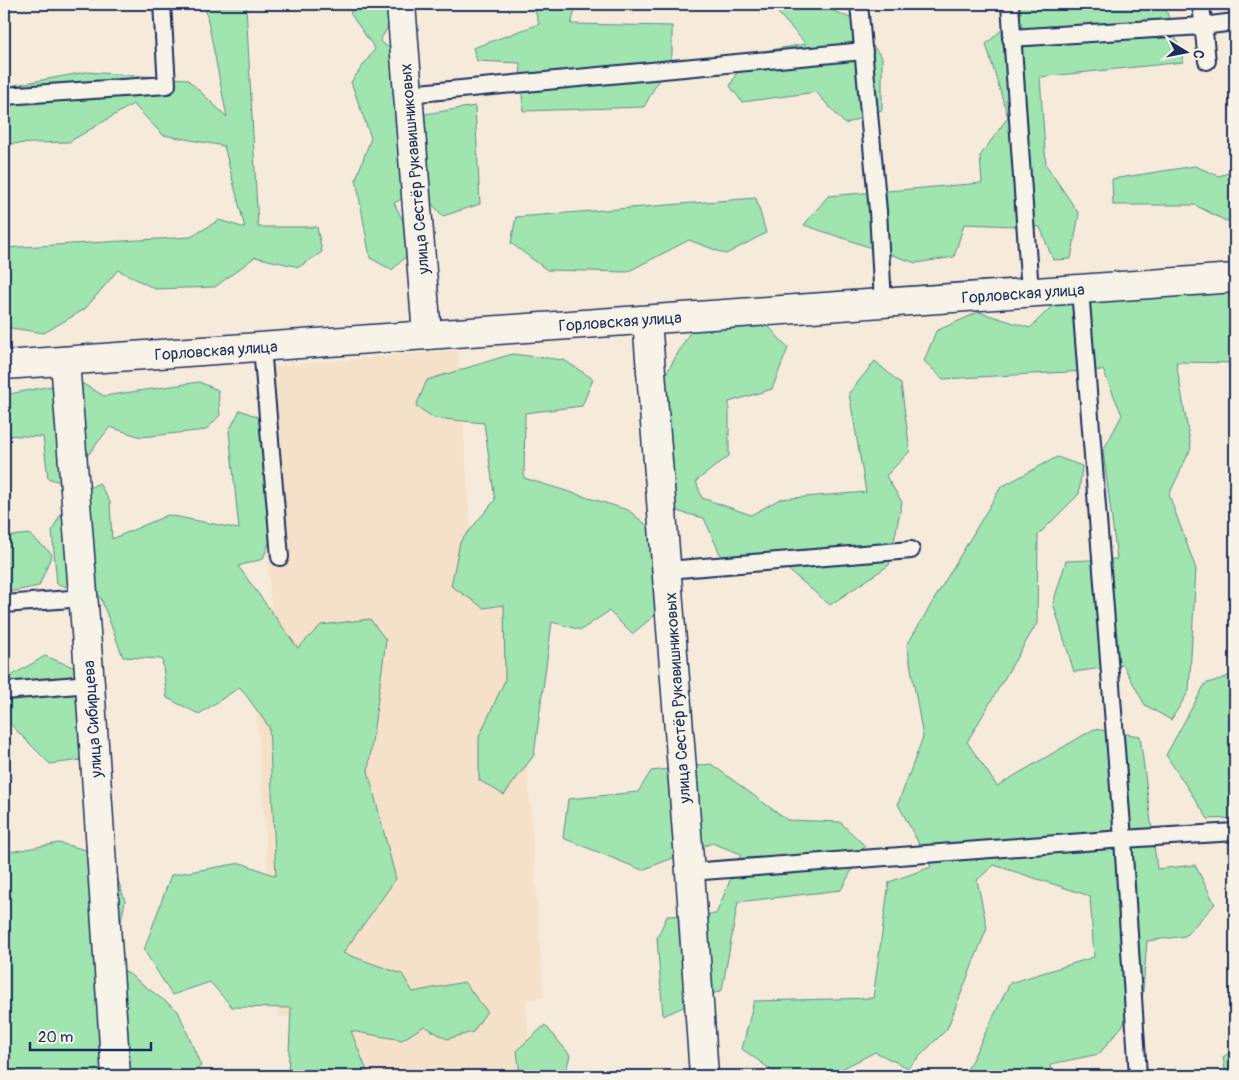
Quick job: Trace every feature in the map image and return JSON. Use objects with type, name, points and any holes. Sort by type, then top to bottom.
[{"type":"street","name":"улица Сестёр Рукавишниковых","points":[[401,4],[427,335]]},
{"type":"street","name":"Горловская улица","points":[[4,365],[1235,278]]},
{"type":"street","name":"улица Сестёр Рукавишниковых","points":[[647,320],[704,1076]]},
{"type":"street","name":"улица Сибирцева","points":[[65,361],[84,598],[116,1076]]},
{"type":"lane","points":[[4,96],[166,85],[162,4]]},
{"type":"lane","points":[[859,4],[878,211],[883,303]]},
{"type":"lane","points":[[1010,4],[1030,292]]},
{"type":"lane","points":[[1201,4],[1207,61]]},
{"type":"lane","points":[[1012,38],[1202,26],[1235,22]]},
{"type":"lane","points":[[408,94],[864,51]]},
{"type":"lane","points":[[1080,289],[1123,839],[1138,1076]]},
{"type":"lane","points":[[262,347],[280,557]]},
{"type":"lane","points":[[667,570],[911,550]]},
{"type":"lane","points":[[4,604],[84,598]]},
{"type":"lane","points":[[4,691],[90,684]]},
{"type":"lane","points":[[690,872],[1235,832]]},
{"type":"shaded area","points":[[458,350],[473,561],[516,606],[544,998],[526,999],[531,1076],[305,1076],[300,1016],[278,1017],[250,622],[272,620],[254,368]]},
{"type":"green space","points":[[207,4],[244,4],[246,6],[258,227],[317,227],[322,252],[299,267],[255,257],[215,287],[155,289],[118,270],[85,309],[44,333],[4,327],[4,248],[191,237],[219,220],[245,228],[224,146],[163,135],[133,104],[69,142],[4,144],[4,87],[86,72],[187,79],[227,117],[205,6]]},
{"type":"green space","points":[[357,4],[400,4],[380,41],[411,64],[413,116],[475,106],[480,204],[443,216],[419,190],[394,203],[416,247],[392,270],[370,258],[356,179],[371,138],[351,82],[375,49],[350,13]]},
{"type":"green space","points":[[533,4],[577,4],[571,24],[672,26],[672,55],[644,107],[523,111],[520,63],[477,61],[473,48],[539,24]]},
{"type":"green space","points":[[770,4],[818,4],[850,18],[882,57],[882,110],[845,124],[816,92],[742,102],[730,86],[746,54],[806,44]]},
{"type":"green space","points":[[1007,4],[1164,4],[1184,62],[1040,77],[1046,165],[1079,214],[1071,259],[1053,260],[1040,227],[964,224],[954,257],[916,263],[804,225],[828,196],[982,183],[980,156],[1008,117],[986,44],[1020,13]]},
{"type":"green space","points":[[1195,166],[1219,176],[1235,171],[1235,219],[1226,221],[1195,205],[1113,205],[1112,179]]},
{"type":"green space","points":[[756,198],[766,233],[726,254],[689,240],[627,272],[547,270],[511,243],[516,217]]},
{"type":"green space","points":[[1235,287],[1235,363],[1176,362],[1191,448],[1169,495],[1196,569],[1189,691],[1171,720],[1145,705],[1123,665],[1074,672],[1053,603],[1066,561],[1117,559],[1103,451],[1122,415],[1103,370],[943,379],[924,361],[936,331],[979,312],[1030,328],[1058,300]]},
{"type":"green space","points":[[759,316],[788,348],[772,389],[729,402],[729,456],[696,481],[702,498],[751,515],[780,499],[866,492],[849,393],[875,361],[901,384],[910,451],[886,476],[902,502],[889,565],[830,605],[785,567],[729,574],[704,518],[667,509],[656,391],[697,320]]},
{"type":"green space","points":[[512,354],[564,360],[593,379],[582,406],[525,413],[524,478],[628,510],[680,552],[671,602],[632,634],[609,611],[581,630],[552,622],[534,755],[504,795],[479,780],[479,737],[505,680],[504,605],[484,608],[451,586],[460,542],[495,500],[484,423],[434,418],[416,406],[427,380]]},
{"type":"green space","points":[[78,381],[104,396],[199,382],[218,390],[220,415],[206,430],[141,437],[110,427],[65,484],[48,478],[43,437],[4,435],[4,395]]},
{"type":"green space","points":[[240,410],[275,424],[263,467],[282,509],[263,559],[238,566],[298,648],[321,625],[370,619],[386,640],[368,771],[396,879],[343,953],[402,974],[413,992],[464,982],[487,1011],[473,1032],[447,1039],[424,1026],[402,1040],[351,1031],[369,1076],[288,1076],[291,1008],[232,1007],[210,982],[172,995],[144,950],[171,875],[241,863],[276,876],[269,727],[240,687],[199,714],[167,698],[162,659],[123,657],[100,596],[57,584],[52,531],[68,499],[99,483],[110,502],[112,539],[168,515],[239,529],[229,431]]},
{"type":"green space","points":[[1057,457],[1082,466],[1079,494],[1038,535],[1037,623],[967,742],[997,786],[1094,729],[1140,736],[1157,869],[1195,865],[1215,904],[1185,936],[1147,941],[1142,1002],[1099,1054],[1051,1064],[1049,1076],[968,1076],[968,1068],[1010,983],[1094,957],[1090,896],[994,865],[977,880],[987,928],[947,1029],[908,1068],[875,1052],[828,1076],[780,1076],[742,1049],[754,1001],[873,998],[889,882],[931,867],[898,804],[923,737],[907,645],[1001,487]]},
{"type":"green space","points":[[29,534],[52,554],[39,586],[4,593],[4,537]]},
{"type":"green space","points":[[45,656],[96,676],[89,759],[50,764],[8,722],[4,724],[4,680]]},
{"type":"green space","points":[[1235,674],[1235,818],[1208,819],[1166,755],[1205,684]]},
{"type":"green space","points":[[711,764],[787,820],[840,822],[865,846],[841,890],[738,902],[722,990],[663,1016],[657,938],[667,916],[716,914],[741,854],[712,843],[642,870],[563,838],[568,799],[638,792],[651,771]]},
{"type":"green space","points":[[59,843],[110,856],[125,901],[113,962],[178,1011],[201,1066],[189,1076],[8,1074],[4,1067],[4,853]]},
{"type":"green space","points":[[545,1025],[570,1055],[565,1076],[520,1076],[517,1050]]},
{"type":"green space","points":[[1235,1049],[1235,1076],[1226,1076],[1223,1057]]}]
